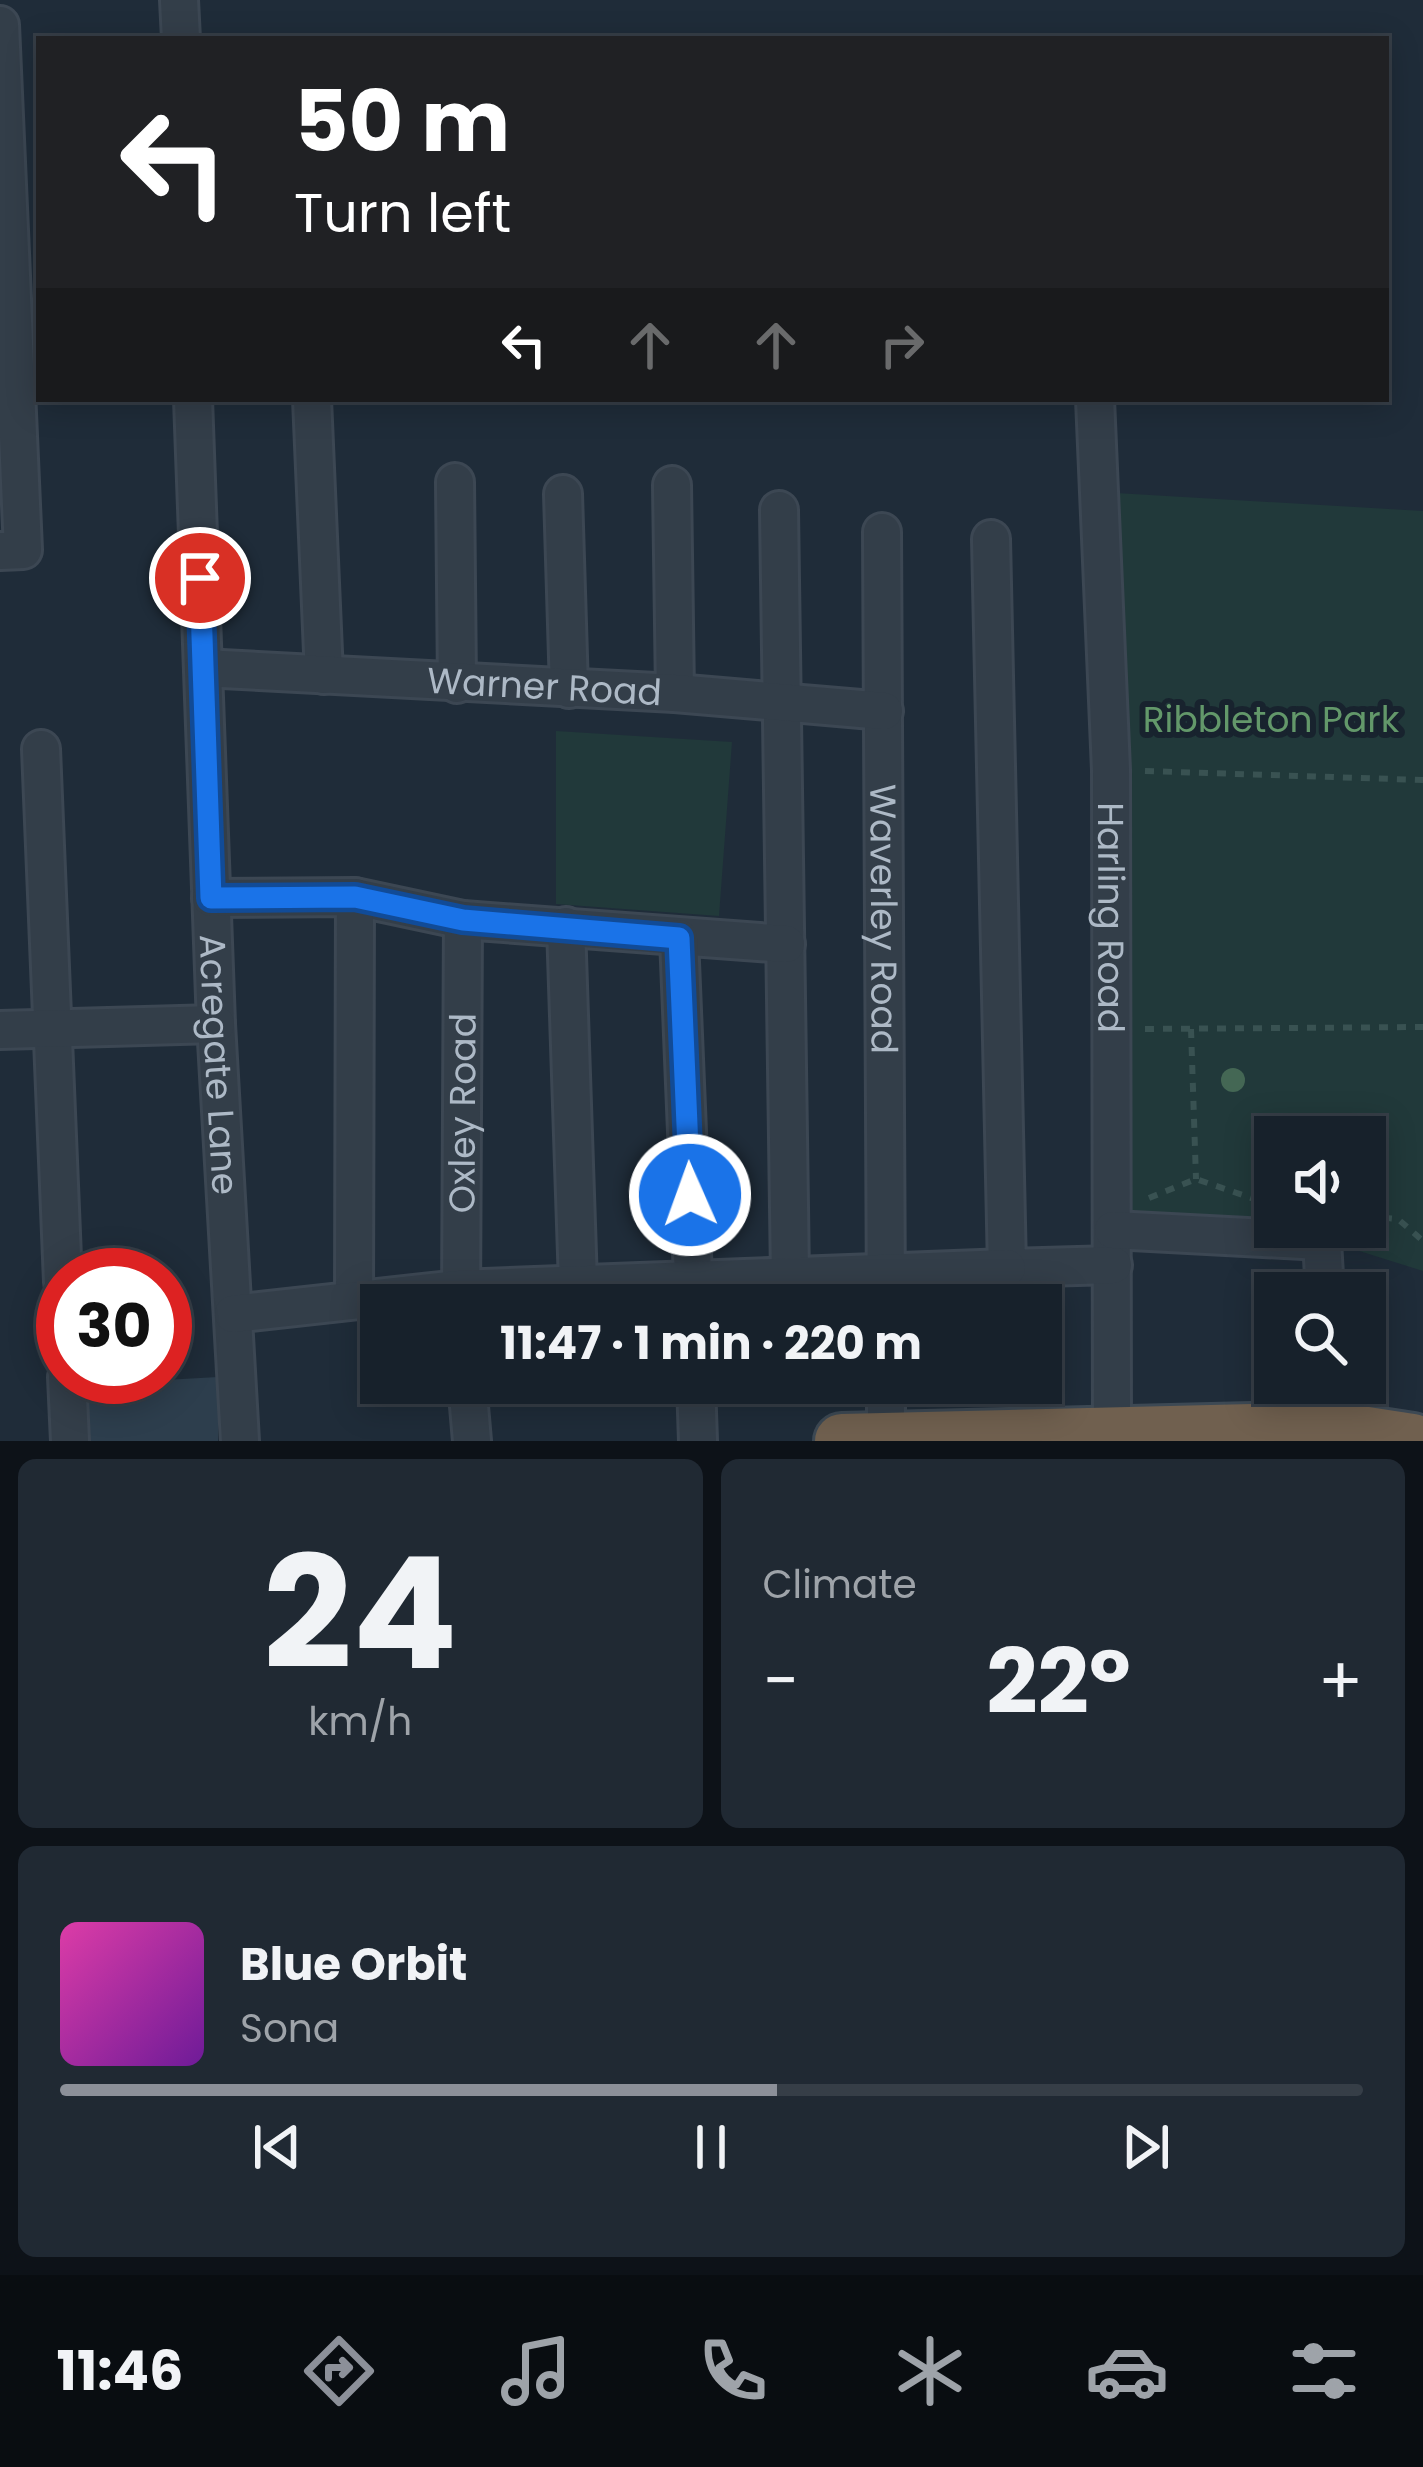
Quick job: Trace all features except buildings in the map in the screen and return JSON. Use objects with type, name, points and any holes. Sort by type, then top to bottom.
[{"type":"highway","points":[[864,1440],[1112,1439],[1314,1421],[1412,1441]]},
{"type":"street","points":[[179,0],[181,36]]},
{"type":"street","points":[[0,25],[12,550]]},
{"type":"street","name":"Acregate Lane","points":[[194,402],[215,1024],[240,1441]]},
{"type":"street","points":[[313,402],[324,675]]},
{"type":"street","name":"Harling Road","points":[[1095,402],[1111,770],[1112,1439]]},
{"type":"street","points":[[455,482],[457,684]]},
{"type":"street","points":[[672,485],[674,693]]},
{"type":"street","points":[[563,494],[569,689]]},
{"type":"street","points":[[778,510],[790,1276]]},
{"type":"street","name":"Waverley Road","points":[[882,532],[886,1284]]},
{"type":"street","points":[[991,538],[1007,1268]]},
{"type":"street","name":"Warner Road","points":[[203,668],[674,693],[884,711]]},
{"type":"street","points":[[41,748],[62,1248]]},
{"type":"street","points":[[211,898],[355,897],[463,920],[786,944]]},
{"type":"street","points":[[354,1300],[355,897]]},
{"type":"street","name":"Oxley Road","points":[[460,1284],[463,920]]},
{"type":"street","points":[[566,926],[578,1284]]},
{"type":"street","points":[[679,938],[693,1284]]},
{"type":"street","points":[[0,1030],[215,1024]]},
{"type":"street","points":[[915,1284],[1007,1268],[1113,1236],[1254,1235]]},
{"type":"street","points":[[744,1284],[790,1276],[849,1284]]},
{"type":"street","points":[[232,1314],[360,1300]]},
{"type":"street","points":[[68,1404],[70,1441]]},
{"type":"street","points":[[469,1404],[472,1441]]},
{"type":"street","points":[[697,1404],[698,1441]]},
{"type":"street","points":[[864,1440],[878,1404]]},
{"type":"path","points":[[1111,770],[1423,780]]},
{"type":"path","points":[[1112,1029],[1423,1027]]},
{"type":"path","points":[[1192,1029],[1196,1179]]},
{"type":"path","points":[[1196,1179],[1254,1199]]},
{"type":"path","points":[[1113,1236],[1196,1179]]},
{"type":"path","points":[[1386,1218],[1398,1219],[1423,1241]]},
{"type":"green space","name":"Ribbleton Park","points":[[1116,493],[1423,511],[1423,1271],[1350,1248],[1386,1248],[1386,1116],[1254,1116],[1254,1229],[1125,1220]]},
{"type":"green space","points":[[556,731],[732,742],[719,916],[556,904]]},
{"type":"route","points":[[200,578],[211,898],[355,897],[463,920],[679,938],[690,1195]]}]
